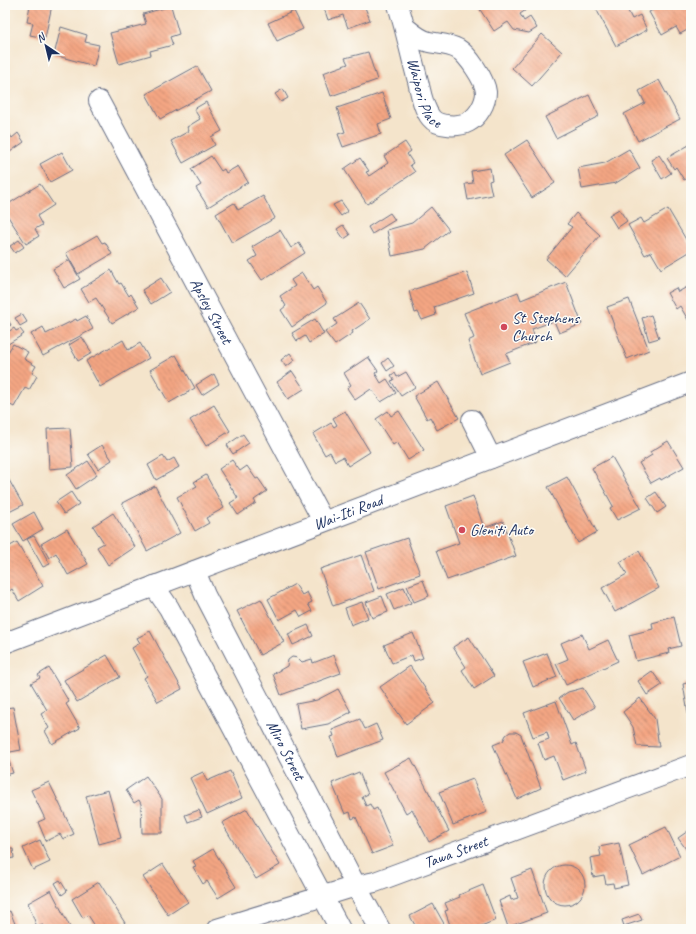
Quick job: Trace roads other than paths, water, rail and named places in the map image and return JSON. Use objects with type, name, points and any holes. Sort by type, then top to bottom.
[{"type":"street","name":"Waipori Place","points":[[398,5],[406,28],[425,109],[432,120],[443,125],[456,125],[468,122],[476,116],[483,105],[486,92],[482,78],[471,62],[458,49],[427,42],[406,28]]},
{"type":"street","name":"Apsley Street","points":[[99,101],[323,521]]},
{"type":"street","name":"Wai-Iti Road","points":[[5,643],[691,382]]},
{"type":"street","points":[[472,420],[491,458]]},
{"type":"street","name":"Miro Street","points":[[195,571],[356,886],[380,929]]},
{"type":"street","points":[[154,586],[173,616],[340,929]]},
{"type":"street","name":"Tawa Street","points":[[217,929],[356,886],[375,882],[691,765]]},
{"type":"place","name":"St Stephens Church","points":[[504,327]]},
{"type":"place","name":"Gleniti Auto","points":[[462,530]]}]
